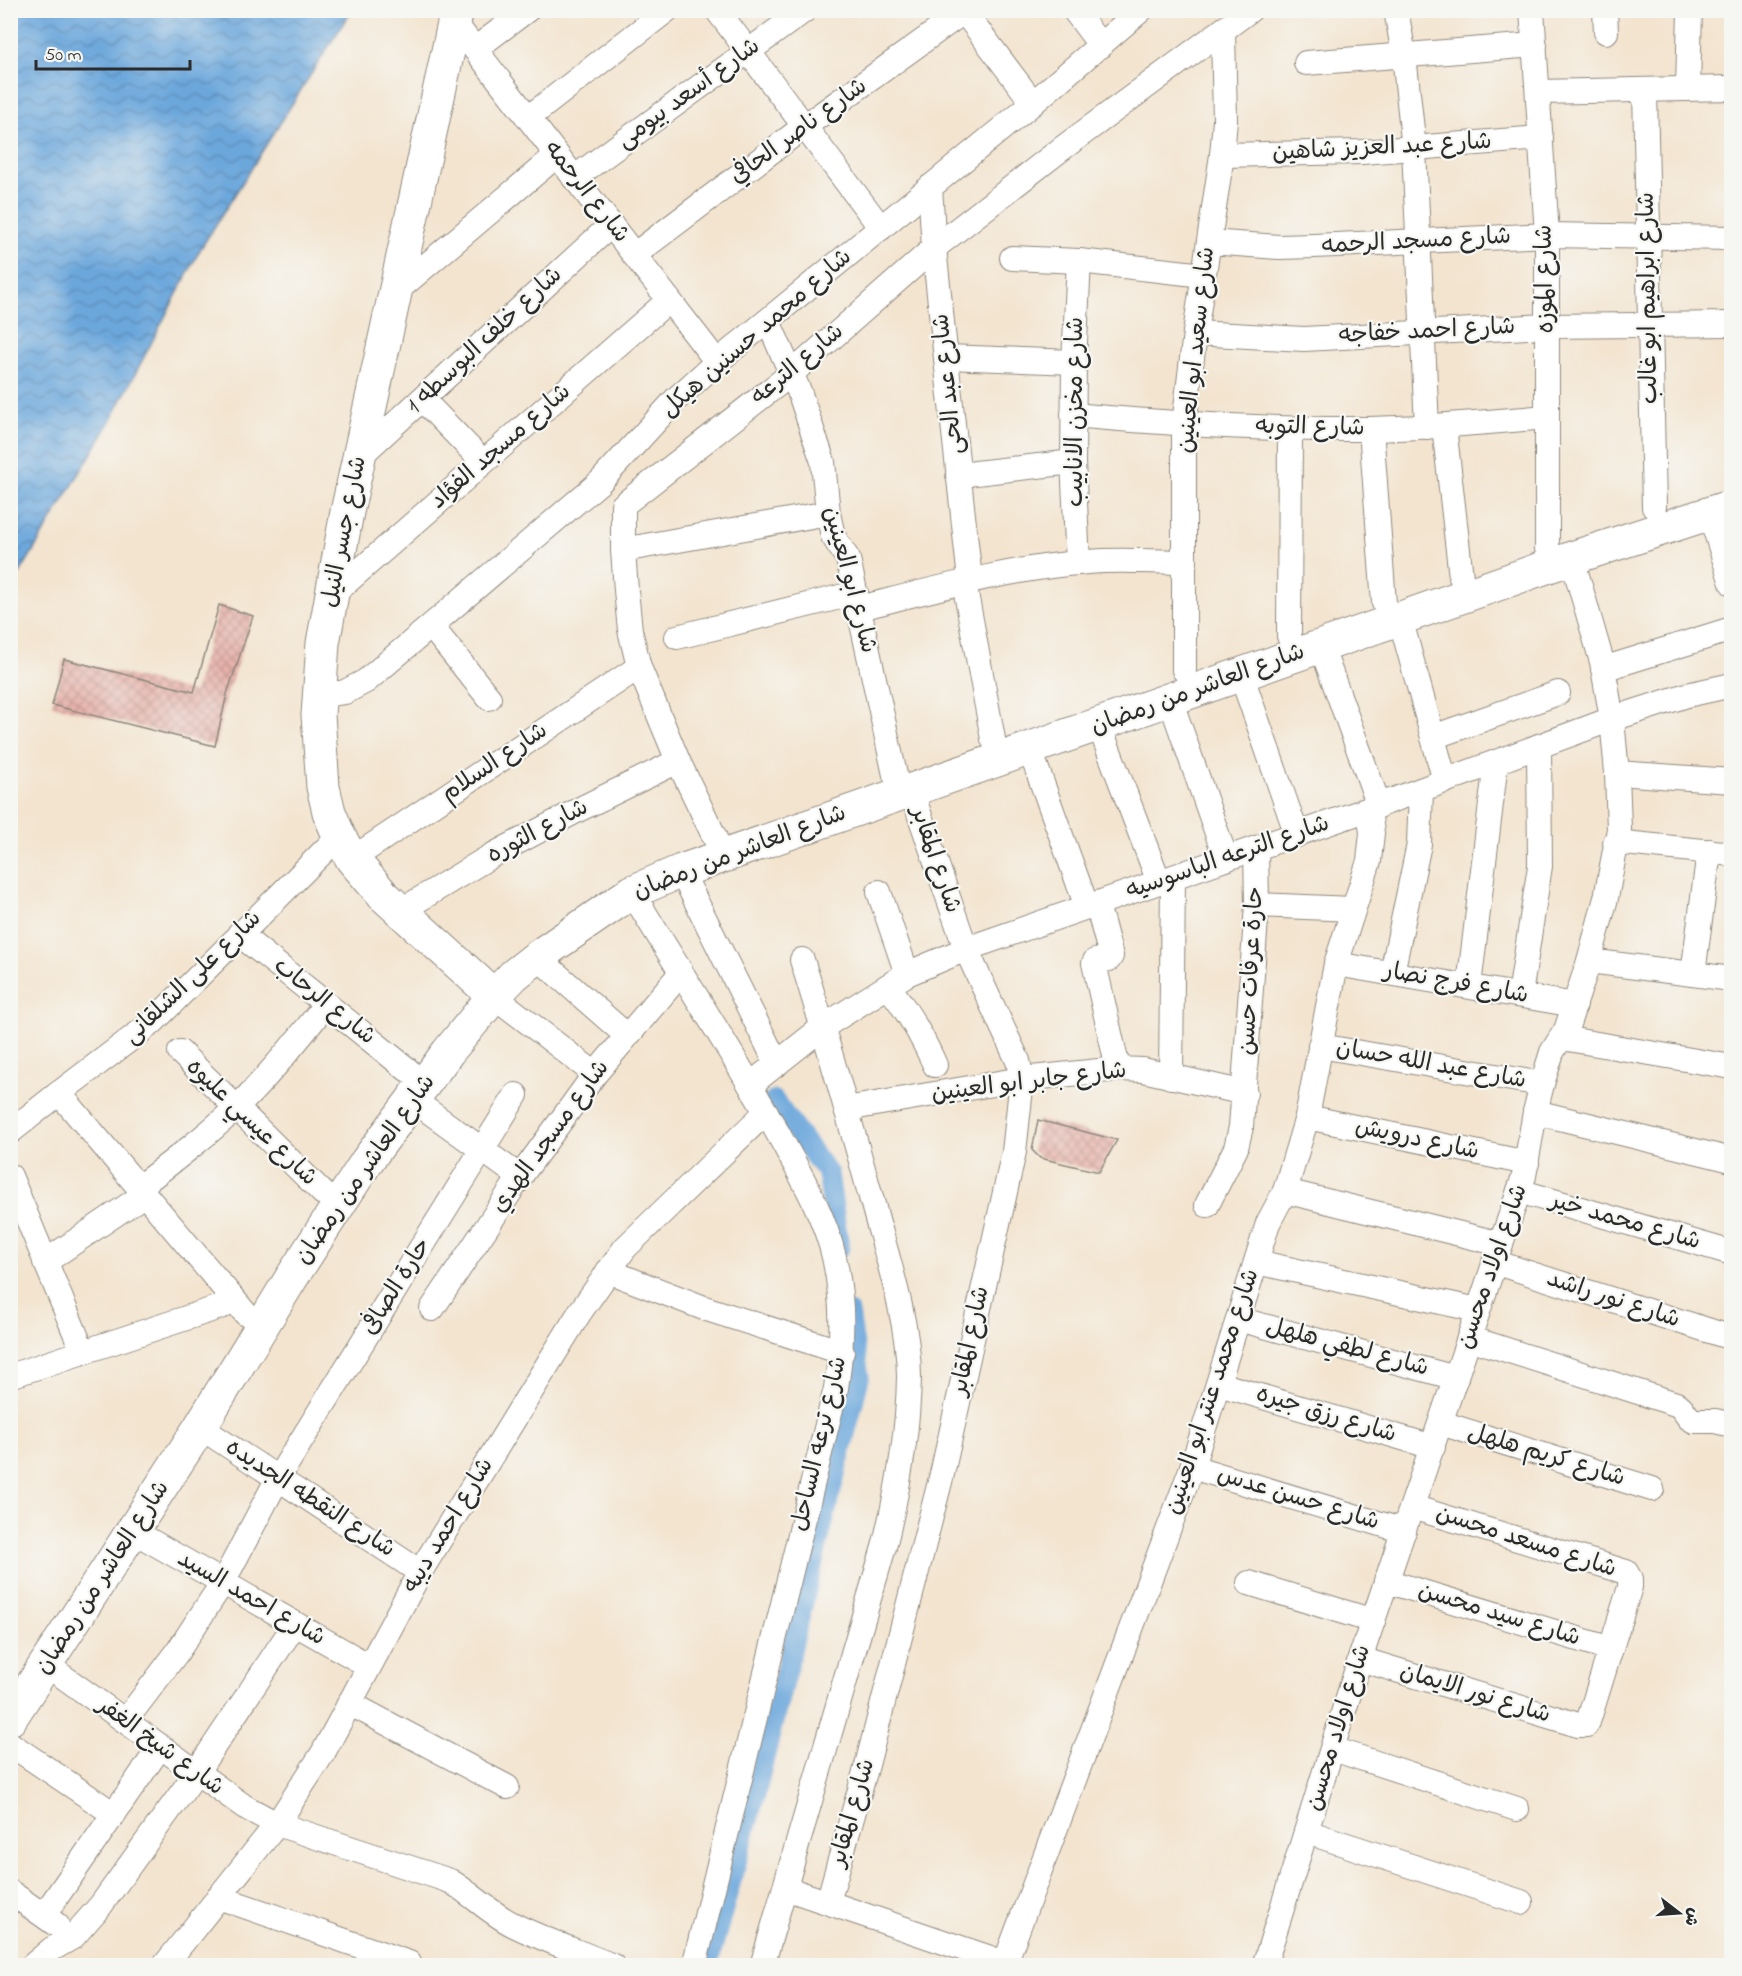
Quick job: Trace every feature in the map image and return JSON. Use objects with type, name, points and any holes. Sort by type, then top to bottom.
[{"type":"main road","name":"شارع جسر النيل","points":[[456,16],[359,457],[323,643],[318,696],[323,787],[329,812],[345,848],[383,895],[486,989]]},
{"type":"main road","name":"شارع العاشر من رمضان","points":[[486,989],[514,975],[632,892],[903,782],[993,739],[1184,670],[1289,636],[1392,611],[1560,553],[1654,507],[1731,483]]},
{"type":"main road","name":"شارع العاشر من رمضان","points":[[10,1680],[241,1308],[323,1193],[525,938],[621,878],[656,860],[715,838],[903,782],[1030,750],[1321,646],[1461,577],[1720,510]]},
{"type":"main road","name":"شارع العاشر من رمضان","points":[[10,1719],[200,1427],[292,1277],[367,1161],[410,1085]]},
{"type":"street","points":[[475,49],[527,10]]},
{"type":"street","points":[[528,118],[667,10]]},
{"type":"street","points":[[717,10],[881,228]]},
{"type":"street","name":"شارع أسعد بيومى","points":[[574,178],[805,10]]},
{"type":"street","points":[[1074,10],[1101,46]]},
{"type":"street","name":"شارع محمد حسنين هيكل","points":[[318,696],[345,692],[366,681],[600,482],[676,399],[717,362],[1034,103],[1142,10]]},
{"type":"street","name":"شارع الترعه","points":[[715,838],[678,761],[639,668],[630,630],[623,550],[622,511],[626,501],[791,374],[934,248],[1226,22],[1250,10]]},
{"type":"street","points":[[1396,10],[1404,55],[1414,149],[1422,332],[1435,426],[1461,577]]},
{"type":"street","name":"شارع الموزه","points":[[1532,10],[1547,236],[1547,417],[1560,553]]},
{"type":"street","points":[[1688,89],[1690,10]]},
{"type":"street","points":[[964,11],[1034,103]]},
{"type":"street","name":"شارع ناصر الحافي","points":[[634,255],[805,126],[964,11]]},
{"type":"street","name":"شارع الرحمه","points":[[456,16],[475,49],[717,362]]},
{"type":"street","name":"شارع سعيد ابو العينين","points":[[1184,670],[1185,425],[1195,333],[1222,155],[1225,120],[1226,22]]},
{"type":"street","points":[[1306,63],[1535,45]]},
{"type":"street","points":[[1538,92],[1731,88]]},
{"type":"street","name":"شارع ابراهيم ابو غالب","points":[[1645,90],[1654,507]]},
{"type":"street","name":"شارع عبد العزيز شاهين","points":[[1222,155],[1414,149],[1541,138]]},
{"type":"street","points":[[395,292],[557,155]]},
{"type":"street","name":"شارع عبد الحى","points":[[930,187],[967,581],[993,739]]},
{"type":"street","name":"شارع خلف البوسطه 1","points":[[359,457],[611,225]]},
{"type":"street","name":"شارع مسجد الرحمه","points":[[1209,242],[1279,247],[1547,236],[1731,238]]},
{"type":"street","points":[[1012,258],[1079,261],[1204,275]]},
{"type":"street","name":"شارع مخزن الانابيب","points":[[1078,563],[1073,415],[1079,261]]},
{"type":"street","name":"شارع مسجد الفؤاد","points":[[332,595],[669,300]]},
{"type":"street","name":"شارع ابو العينين","points":[[768,321],[799,391],[823,462],[828,513],[833,536],[848,555],[903,782]]},
{"type":"street","name":"شارع احمد خفاجه","points":[[1195,333],[1304,339],[1547,326],[1731,324]]},
{"type":"street","points":[[946,357],[1074,362]]},
{"type":"street","points":[[422,399],[483,462]]},
{"type":"street","name":"شارع التوبه","points":[[1073,415],[1185,425],[1290,429],[1371,429],[1547,417]]},
{"type":"street","points":[[1289,636],[1290,429]]},
{"type":"street","points":[[1371,429],[1392,611],[1445,781]]},
{"type":"street","points":[[958,475],[1073,462]]},
{"type":"street","points":[[1720,510],[1731,583]]},
{"type":"street","points":[[623,550],[828,513]]},
{"type":"street","name":"شارع اولاد محسن","points":[[1264,1965],[1360,1659],[1519,1191],[1527,1163],[1534,1112],[1542,1084],[1552,1052],[1562,1038],[1575,1005],[1606,898],[1620,814],[1612,719],[1603,669],[1560,553]]},
{"type":"street","points":[[677,637],[858,600],[1078,563],[1185,562]]},
{"type":"street","points":[[431,626],[489,698]]},
{"type":"street","points":[[1603,669],[1731,629]]},
{"type":"street","name":"شارع محمد عنتر ابو العينين","points":[[1010,1964],[1192,1467],[1268,1222],[1285,1191],[1307,1117],[1336,964],[1369,861],[1374,807],[1321,646]]},
{"type":"street","name":"شارع السلام","points":[[345,848],[639,668]]},
{"type":"street","points":[[1241,674],[1297,835]]},
{"type":"street","name":"شارع الترعه الباسوسيه","points":[[750,1085],[824,1027],[897,980],[966,949],[1297,835],[1612,719],[1687,695],[1731,685]]},
{"type":"street","points":[[1433,737],[1558,693]]},
{"type":"street","points":[[1170,699],[1226,859]]},
{"type":"street","points":[[1099,725],[1166,880],[1171,1077]]},
{"type":"street","points":[[1520,995],[1540,866],[1539,746]]},
{"type":"street","points":[[1030,750],[1110,956],[1109,959],[1094,963],[1118,1069]]},
{"type":"street","name":"شارع الثوره","points":[[402,910],[490,856],[678,761]]},
{"type":"street","points":[[1469,986],[1496,762]]},
{"type":"street","points":[[1617,773],[1731,781]]},
{"type":"street","name":"شارع المقابر","points":[[828,1902],[867,1765],[942,1474],[1014,1152],[1022,1079],[1018,1061],[966,949],[903,782]]},
{"type":"street","points":[[1392,973],[1419,844],[1421,790]]},
{"type":"street","points":[[1615,842],[1720,853],[1693,974]]},
{"type":"street","name":"شارع على الشلقانى","points":[[10,1132],[136,1037],[239,934],[345,848]]},
{"type":"street","name":"حارة عرفات حسن","points":[[1206,1205],[1236,1148],[1242,1127],[1257,905],[1256,848]]},
{"type":"street","points":[[681,872],[777,1064]]},
{"type":"street","name":"شارع ترعه الساحل","points":[[632,892],[750,1085],[811,1193],[834,1256],[839,1288],[842,1352],[836,1388],[694,1965]]},
{"type":"street","points":[[879,892],[897,980],[907,1010],[923,1037],[934,1065]]},
{"type":"street","points":[[1257,905],[1353,909]]},
{"type":"street","name":"شارع الرحاب","points":[[239,934],[326,1004],[410,1085],[483,1150],[520,1177]]},
{"type":"street","points":[[537,957],[626,1035]]},
{"type":"street","points":[[762,1965],[895,1503],[903,1456],[909,1376],[898,1299],[824,1027],[802,960]]},
{"type":"street","points":[[1589,961],[1731,979]]},
{"type":"street","name":"شارع فرج نصار","points":[[1336,964],[1575,1005]]},
{"type":"street","name":"شارع مسجد الهدي","points":[[432,1309],[520,1177],[595,1074],[681,973]]},
{"type":"street","points":[[486,989],[595,1074]]},
{"type":"street","points":[[45,1262],[142,1190],[236,1108],[284,1057],[326,1004]]},
{"type":"street","points":[[1562,1038],[1731,1067]]},
{"type":"street","name":"شارع عبد الله حسان","points":[[1320,1046],[1542,1084]]},
{"type":"street","name":"شارع عيسي عليوه","points":[[180,1052],[323,1193]]},
{"type":"street","name":"شارع جابر ابو العينين","points":[[846,1109],[1022,1079],[1118,1069],[1143,1070],[1245,1093]]},
{"type":"street","points":[[10,1376],[83,1352],[241,1308],[59,1093]]},
{"type":"street","name":"حارة الصافى","points":[[125,1721],[176,1654],[223,1582],[278,1478],[516,1095]]},
{"type":"street","name":"شارع احمد ديبه","points":[[164,1965],[277,1824],[323,1753],[420,1572],[580,1312],[608,1271],[625,1248],[766,1112]]},
{"type":"street","points":[[1534,1112],[1731,1160]]},
{"type":"street","name":"شارع درويش","points":[[1307,1117],[1527,1163]]},
{"type":"street","points":[[10,1176],[18,1217],[45,1262],[83,1352]]},
{"type":"street","name":"شارع نور راشد","points":[[1285,1191],[1497,1253],[1731,1338]]},
{"type":"street","name":"شارع محمد خير","points":[[1519,1191],[1731,1253]]},
{"type":"street","points":[[1256,1262],[1478,1310]]},
{"type":"street","points":[[608,1271],[704,1308],[842,1352]]},
{"type":"street","name":"شارع لطفي هلهل","points":[[1238,1319],[1456,1377]]},
{"type":"street","points":[[1469,1338],[1676,1404],[1694,1421],[1715,1421],[1731,1425]]},
{"type":"street","name":"شارع رزق جيره","points":[[1219,1384],[1433,1447]]},
{"type":"street","name":"شارع كريم هلهل","points":[[1441,1423],[1652,1489]]},
{"type":"street","name":"شارع النقطه الجديده","points":[[200,1427],[420,1572]]},
{"type":"street","name":"شارع حسن عدس","points":[[1192,1467],[1404,1531]]},
{"type":"street","name":"شارع مسعد محسن","points":[[1412,1507],[1626,1572],[1630,1579],[1630,1587],[1611,1649]]},
{"type":"street","name":"شارع احمد السيد","points":[[133,1531],[369,1666]]},
{"type":"street","name":"شارع سيد محسن","points":[[1386,1581],[1611,1649]]},
{"type":"street","points":[[1249,1583],[1373,1621]]},
{"type":"street","points":[[32,1965],[52,1949],[73,1937],[101,1905],[196,1773],[295,1624]]},
{"type":"street","name":"شارع نور الايمان","points":[[1360,1659],[1582,1726],[1588,1722],[1611,1649]]},
{"type":"street","name":"شارع شيخ الغفر","points":[[47,1665],[196,1773],[246,1807],[277,1824],[450,1881],[514,1925],[612,1965]]},
{"type":"street","points":[[350,1703],[507,1787]]},
{"type":"street","points":[[10,1744],[114,1814]]},
{"type":"street","points":[[44,1915],[160,1747]]},
{"type":"street","points":[[1333,1749],[1517,1809]]},
{"type":"street","points":[[1307,1832],[1521,1902]]},
{"type":"street","points":[[785,1888],[1010,1964]]},
{"type":"street","points":[[10,1892],[73,1937]]},
{"type":"street","points":[[218,1897],[409,1963]]},
{"type":"water","points":[[11,10],[351,11],[201,248],[109,424],[11,588]]},
{"type":"building","points":[[219,605],[253,616],[227,694],[215,746],[52,705],[64,659],[194,692]]},
{"type":"building","points":[[1038,1120],[1117,1140],[1099,1172],[1040,1158],[1032,1150]]},
{"type":"waterway","points":[[774,1101],[828,1174],[839,1247]]},
{"type":"waterway","points":[[707,1966],[754,1798],[859,1378],[849,1313]]}]
